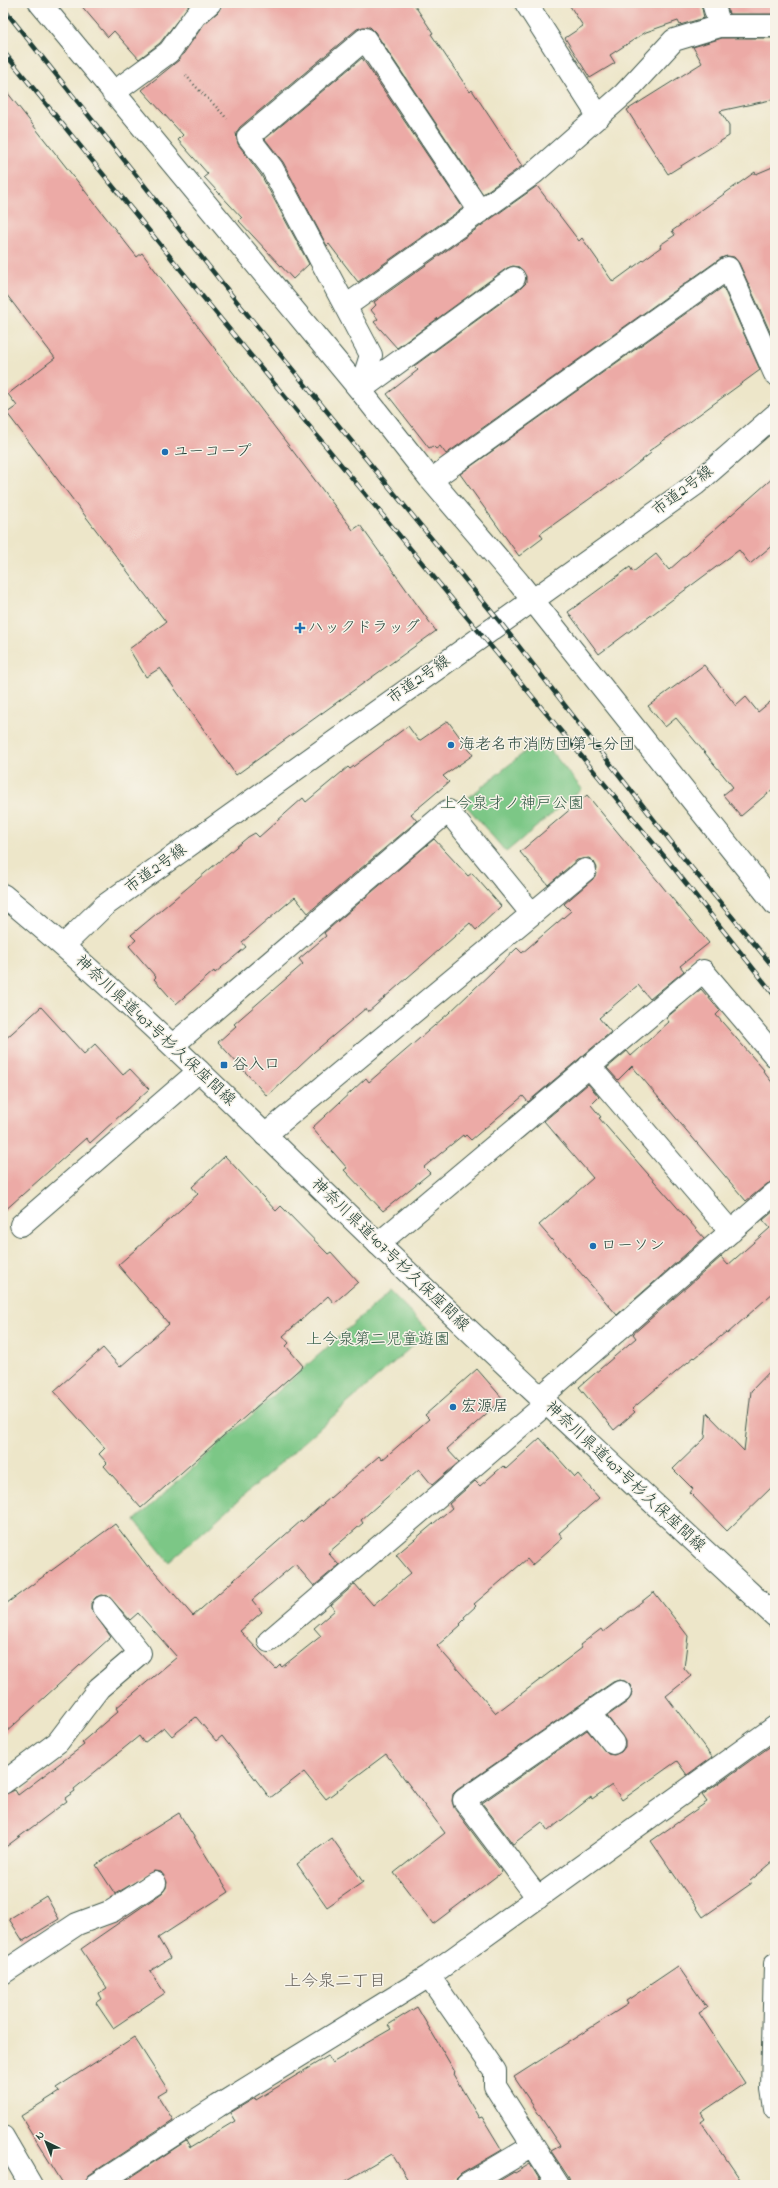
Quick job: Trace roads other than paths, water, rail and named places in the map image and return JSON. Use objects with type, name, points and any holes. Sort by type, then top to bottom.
[{"type":"street","points":[[113,93],[169,52],[194,16],[210,3]]},
{"type":"street","points":[[526,3],[599,117]]},
{"type":"street","points":[[713,3],[720,26]]},
{"type":"street","points":[[43,4],[113,93],[360,390],[431,480],[532,600],[775,904]]},
{"type":"street","points":[[346,306],[479,210],[534,173],[624,94],[674,40],[720,26],[775,26]]},
{"type":"street","points":[[360,390],[371,355],[272,168],[248,137],[365,39],[479,210]]},
{"type":"street","points":[[431,480],[728,268],[775,374]]},
{"type":"street","points":[[360,390],[514,278]]},
{"type":"street","name":"市道2号線","points":[[64,945],[104,906],[696,484],[775,415]]},
{"type":"street","points":[[173,1045],[448,811],[532,914]]},
{"type":"street","points":[[266,1135],[585,870]]},
{"type":"street","name":"神奈川県道407号杉久保座間線","points":[[3,895],[64,945],[173,1045],[378,1244],[543,1401],[775,1616]]},
{"type":"street","points":[[378,1244],[703,971],[775,1056]]},
{"type":"street","points":[[589,1066],[731,1232]]},
{"type":"street","points":[[21,1225],[200,1071]]},
{"type":"street","points":[[269,1641],[543,1401],[775,1193]]},
{"type":"street","points":[[3,1783],[58,1742],[99,1688],[140,1653],[103,1607]]},
{"type":"street","points":[[538,1898],[464,1800],[620,1692]]},
{"type":"street","points":[[589,1713],[613,1743]]},
{"type":"street","points":[[96,2185],[218,2106],[429,1976],[775,1727]]},
{"type":"street","points":[[3,1973],[77,1924],[112,1911],[155,1883]]},
{"type":"street","points":[[775,1964],[772,2089],[775,2108]]},
{"type":"street","points":[[429,1976],[494,2071],[494,2086],[558,2185]]},
{"type":"street","points":[[3,2137],[30,2185]]},
{"type":"street","points":[[467,2185],[533,2146]]},
{"type":"railway","points":[[3,8],[238,303],[500,622],[686,861],[775,969]]},
{"type":"railway","points":[[3,51],[220,318],[673,867],[775,996]]},
{"type":"place","name":"ユーコープ","points":[[165,452]]},
{"type":"place","name":"ハックドラッグ","points":[[300,628]]},
{"type":"place","name":"海老名市消防団第七分団","points":[[451,745]]},
{"type":"place","name":"谷入口","points":[[224,1065]]},
{"type":"place","name":"ローソン","points":[[593,1246]]},
{"type":"place","name":"宏源居","points":[[453,1407]]},
{"type":"district","name":"上今泉二丁目","points":[[335,1981]]},
{"type":"park label","name":"上今泉才ノ神戸公園","points":[[512,804]]},
{"type":"park label","name":"上今泉第二児童遊園","points":[[378,1340]]}]
